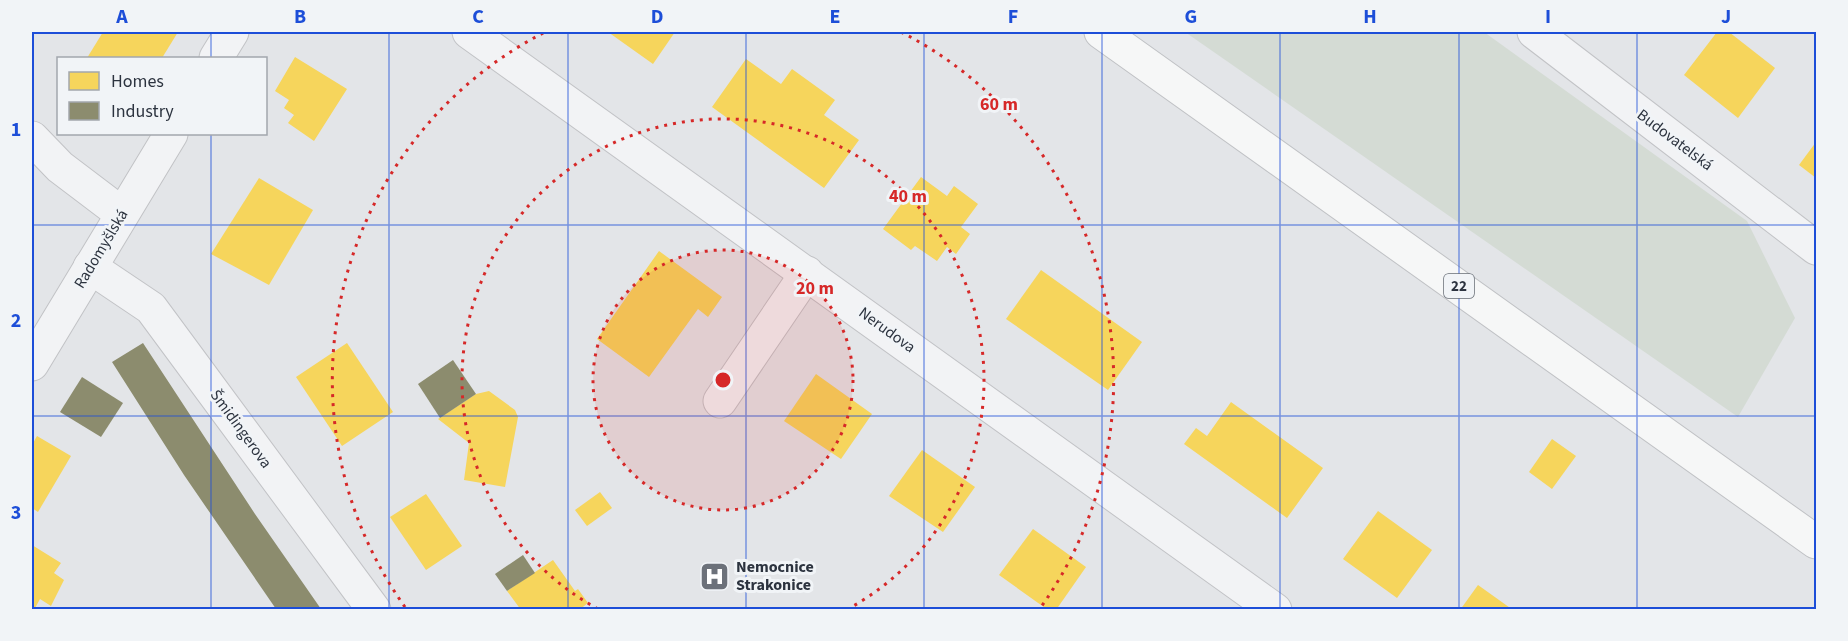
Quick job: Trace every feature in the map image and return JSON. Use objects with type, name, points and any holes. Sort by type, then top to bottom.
[{"type":"main road","name":"22","points":[[1101,32],[1816,542]]},
{"type":"street","points":[[217,57],[232,32]]},
{"type":"street","name":"Nerudova","points":[[469,32],[1275,609]]},
{"type":"street","name":"Budovatelská","points":[[1534,32],[1816,248]]},
{"type":"street","name":"Radomyšlská","points":[[32,364],[170,135]]},
{"type":"street","points":[[32,138],[60,167],[122,214]]},
{"type":"street","name":"Šmidingerova","points":[[90,267],[151,308],[374,609]]},
{"type":"street","points":[[720,401],[807,273]]},
{"type":"shaded area","points":[[1185,32],[1484,32],[1747,221],[1795,318],[1738,417]]},
{"type":"building: Homes","points":[[103,32],[178,32],[163,57],[88,57]]},
{"type":"building: Homes","points":[[608,32],[675,32],[653,64]]},
{"type":"building: Homes","points":[[1717,32],[1729,32],[1775,68],[1738,118],[1684,75]]},
{"type":"building: Homes","points":[[295,57],[347,89],[314,141],[288,123],[294,115],[284,108],[289,100],[275,91]]},
{"type":"building: Homes","points":[[746,59],[781,84],[792,69],[835,100],[824,115],[859,140],[824,188],[712,107]]},
{"type":"building: Homes","points":[[1816,142],[1816,178],[1799,165]]},
{"type":"building: Homes","points":[[921,177],[947,196],[954,186],[978,204],[961,227],[970,234],[956,254],[947,247],[937,261],[915,246],[911,250],[883,229]]},
{"type":"building: Homes","points":[[259,178],[313,210],[269,285],[211,254]]},
{"type":"building: Homes","points":[[659,251],[722,297],[708,317],[698,309],[649,377],[597,339]]},
{"type":"building: Homes","points":[[1041,270],[1142,342],[1108,390],[1006,319]]},
{"type":"building: Homes","points":[[347,343],[393,412],[342,446],[296,377]]},
{"type":"building: Homes","points":[[816,374],[872,414],[841,459],[784,421]]},
{"type":"building: Homes","points":[[489,391],[515,410],[518,417],[505,487],[464,480],[469,443],[438,419],[476,394]]},
{"type":"building: Homes","points":[[1231,402],[1323,468],[1287,518],[1184,444],[1196,428],[1207,436]]},
{"type":"building: Homes","points":[[37,436],[71,456],[38,512],[32,508],[32,445]]},
{"type":"building: Homes","points":[[1552,439],[1576,456],[1552,489],[1529,472]]},
{"type":"building: Homes","points":[[922,450],[975,487],[943,532],[889,496]]},
{"type":"building: Homes","points":[[600,492],[612,508],[587,526],[575,510]]},
{"type":"building: Homes","points":[[426,494],[462,546],[426,570],[390,517]]},
{"type":"building: Homes","points":[[1378,511],[1432,550],[1397,598],[1343,559]]},
{"type":"building: Homes","points":[[1033,529],[1086,567],[1056,610],[1048,610],[999,575]]},
{"type":"building: Homes","points":[[32,545],[61,563],[54,573],[64,580],[51,606],[40,599],[34,610],[32,610]]},
{"type":"building: Homes","points":[[553,560],[575,591],[578,589],[588,603],[579,610],[521,610],[507,591]]},
{"type":"building: Homes","points":[[1478,585],[1513,610],[1460,610]]},
{"type":"building: Industry","points":[[143,343],[255,514],[321,609],[276,609],[184,475],[112,362]]},
{"type":"building: Industry","points":[[453,360],[476,394],[440,418],[418,384]]},
{"type":"building: Industry","points":[[82,377],[123,403],[101,437],[60,412]]},
{"type":"building: Industry","points":[[523,555],[535,573],[507,591],[495,574]]},
{"type":"place","name":"Nemocnice Strakonice","points":[[715,576]]}]
